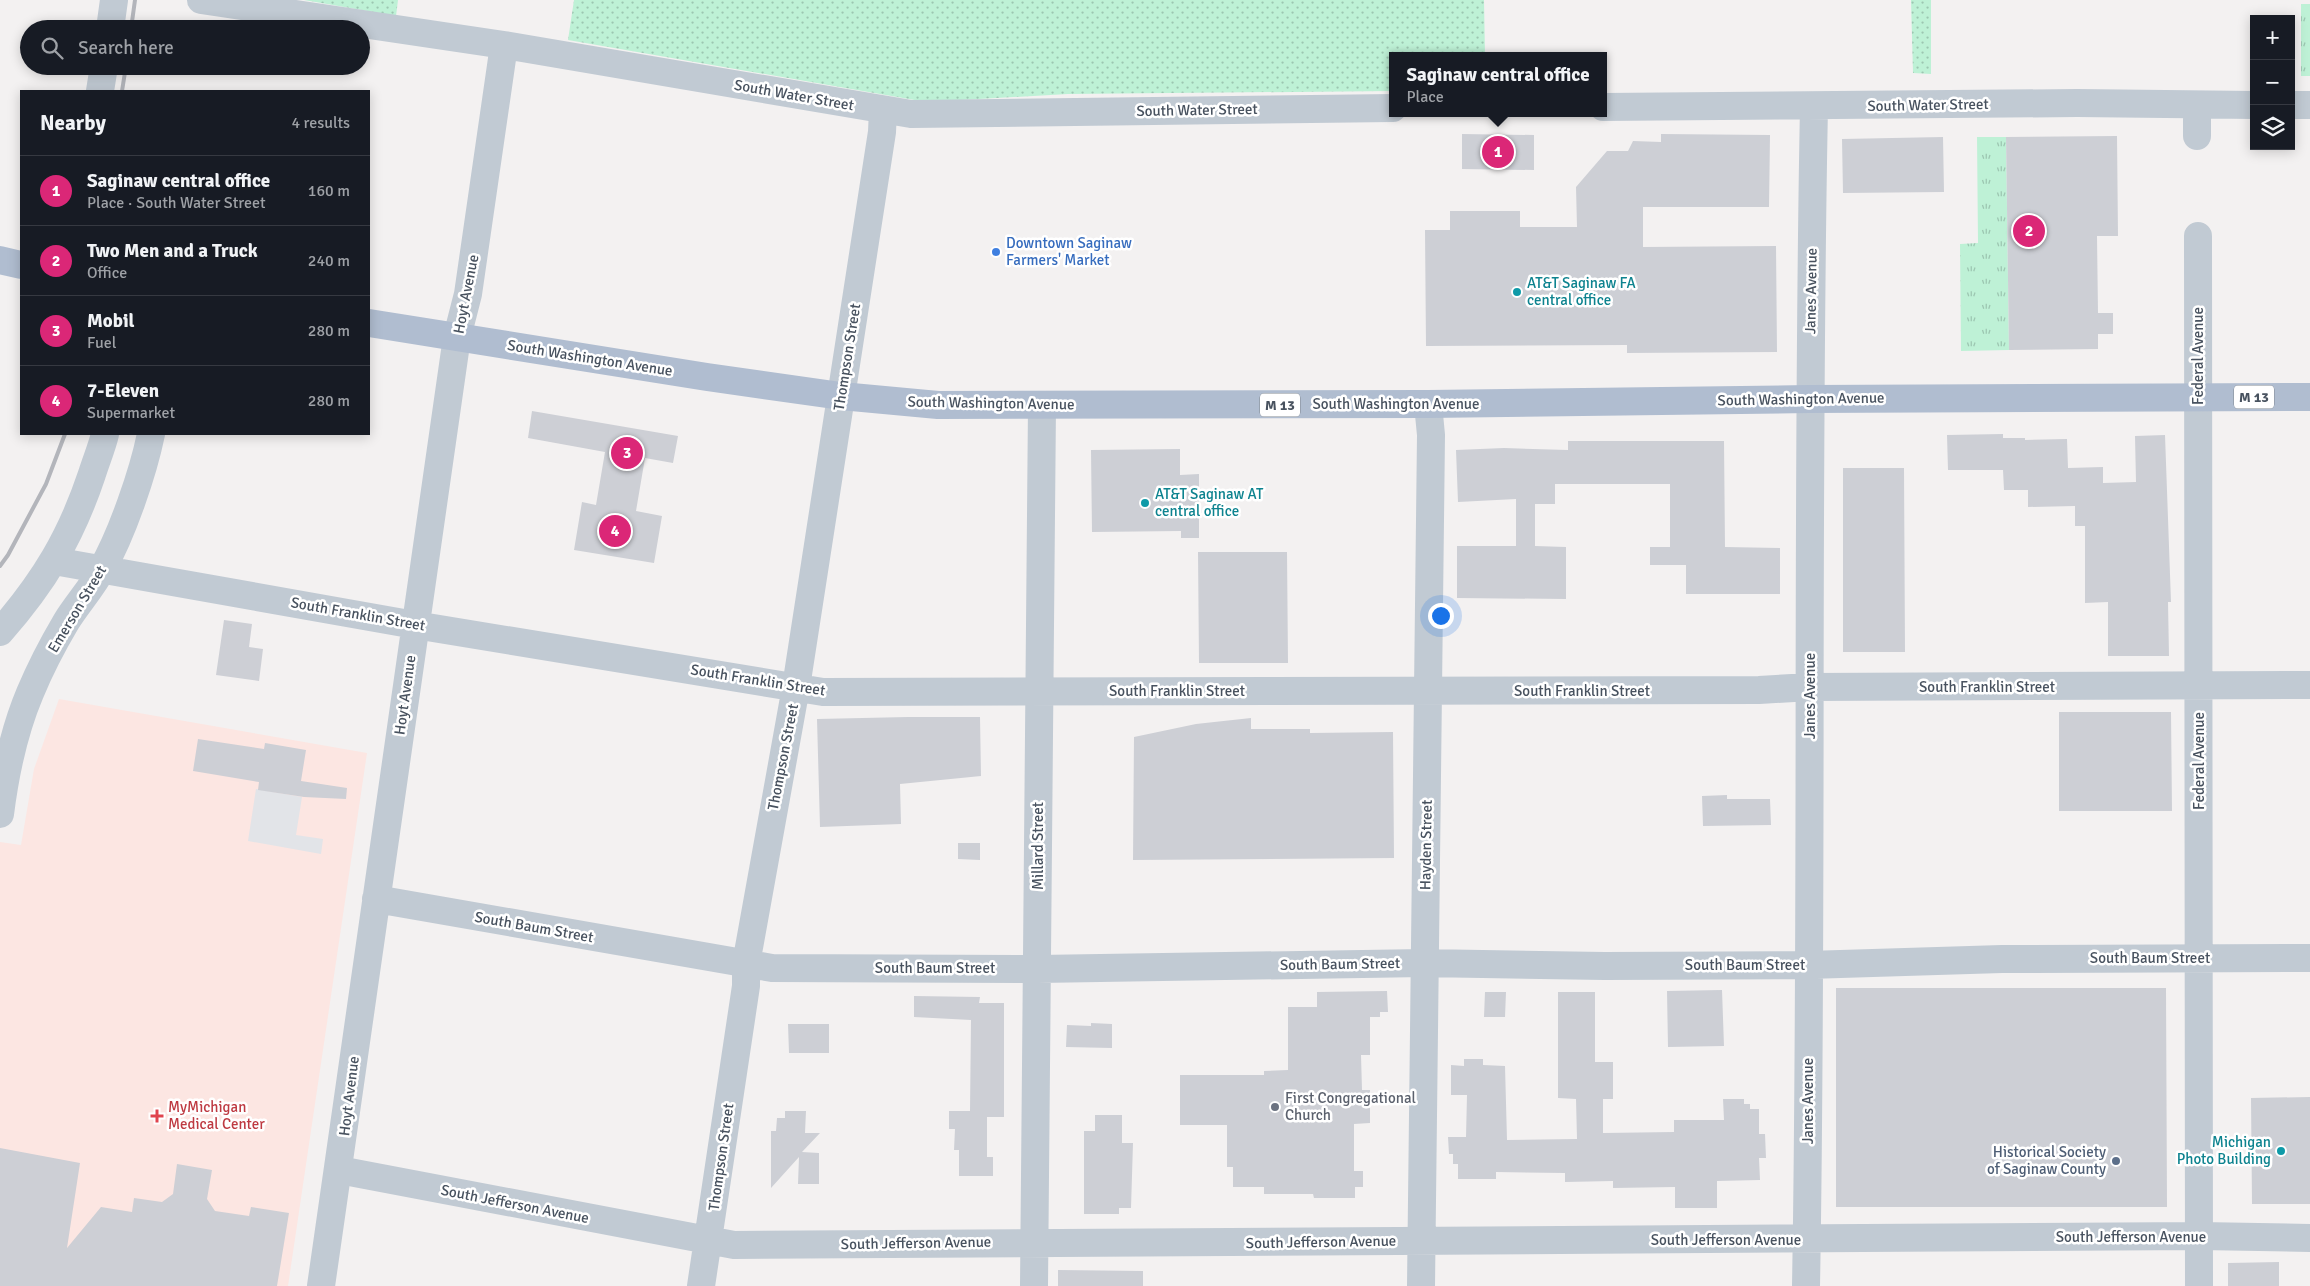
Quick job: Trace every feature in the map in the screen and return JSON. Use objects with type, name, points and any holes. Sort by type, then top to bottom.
[{"type":"main road","points":[[0,260],[20,265]]},
{"type":"main road","name":"South Washington Avenue","points":[[370,323],[841,396],[938,405],[1428,404],[1810,399],[2310,396]]},
{"type":"street","points":[[111,20],[114,0]]},
{"type":"street","name":"South Water Street","points":[[200,0],[335,20]]},
{"type":"street","name":"South Water Street","points":[[370,25],[504,45],[911,114],[1389,108]]},
{"type":"street","name":"Hoyt Avenue","points":[[321,1286],[457,337],[468,294],[504,45]]},
{"type":"street","points":[[100,90],[103,75]]},
{"type":"street","name":"South Water Street","points":[[1607,107],[2076,103],[2250,106]]},
{"type":"street","name":"Janes Avenue","points":[[1806,1286],[1810,399],[1814,106]]},
{"type":"street","points":[[2197,106],[2197,136]]},
{"type":"street","points":[[2295,106],[2310,106]]},
{"type":"street","name":"Thompson Street","points":[[701,1286],[746,986],[746,964],[796,688],[882,132],[883,110]]},
{"type":"street","name":"Federal Avenue","points":[[2198,236],[2199,1286]]},
{"type":"street","name":"Hayden Street","points":[[1420,1286],[1432,435],[1428,404]]},
{"type":"street","name":"Millard Street","points":[[1034,1286],[1042,405]]},
{"type":"street","points":[[0,632],[24,604],[54,561],[84,499],[105,435]]},
{"type":"street","name":"Emerson Street","points":[[0,814],[8,770],[30,693],[66,622],[102,569],[124,519],[151,435]]},
{"type":"street","name":"South Franklin Street","points":[[54,561],[415,625],[823,692],[1759,690],[1810,688],[2310,685]]},
{"type":"street","name":"South Baum Street","points":[[376,898],[772,968],[1038,969],[1424,963],[1531,966],[1808,965],[2002,959],[2310,958]]},
{"type":"street","name":"South Jefferson Avenue","points":[[339,1170],[734,1245],[2200,1236],[2310,1238]]},
{"type":"shaded area","name":"MyMichigan Medical Center","points":[[59,699],[367,753],[288,1286],[0,1286],[0,842],[21,845],[34,769]]},
{"type":"shaded area","points":[[256,789],[302,797],[296,835],[323,839],[321,854],[248,841]]},
{"type":"green space","points":[[304,0],[398,0],[396,16]]},
{"type":"green space","points":[[574,0],[1484,0],[1485,52],[1389,52],[1389,91],[1068,94],[926,102],[568,40]]},
{"type":"green space","points":[[1911,0],[1931,0],[1931,74],[1913,73]]},
{"type":"green space","points":[[2301,4],[2310,4],[2310,76],[2301,76]]},
{"type":"green space","points":[[1977,137],[2006,137],[2009,350],[1961,351],[1960,244],[1978,243]]},
{"type":"building","points":[[1462,134],[1534,135],[1534,170],[1462,169]]},
{"type":"building","points":[[1661,134],[1770,135],[1769,207],[1643,207],[1643,247],[1776,246],[1777,352],[1627,353],[1627,345],[1426,346],[1425,230],[1450,230],[1450,211],[1520,211],[1520,227],[1577,227],[1576,187],[1607,151],[1628,151],[1633,141],[1661,142]]},
{"type":"building","points":[[2117,136],[2118,236],[2097,236],[2098,313],[2113,313],[2113,334],[2098,334],[2098,349],[2009,350],[2006,137]]},
{"type":"building","points":[[1943,137],[1944,192],[1843,193],[1842,139]]},
{"type":"building","points":[[532,411],[678,436],[673,463],[645,458],[636,511],[662,516],[654,563],[574,550],[582,502],[596,505],[605,452],[528,438]]},
{"type":"building","points":[[2003,434],[2003,438],[2025,438],[2025,440],[2067,439],[2068,468],[2103,467],[2103,483],[2136,482],[2135,436],[2165,435],[2171,602],[2168,602],[2169,656],[2108,656],[2108,602],[2085,603],[2085,526],[2075,526],[2075,506],[2028,507],[2028,490],[2004,490],[2003,470],[1948,470],[1947,435]]},
{"type":"building","points":[[1568,441],[1724,441],[1725,547],[1780,548],[1780,594],[1686,594],[1686,565],[1650,565],[1650,547],[1670,547],[1670,484],[1555,484],[1555,504],[1535,504],[1535,546],[1566,547],[1566,599],[1457,598],[1457,546],[1516,546],[1516,499],[1458,502],[1456,450],[1504,448],[1568,450]]},
{"type":"building","name":"AT&T Saginaw AT central office","points":[[1180,449],[1180,475],[1199,474],[1199,538],[1181,538],[1181,531],[1092,532],[1091,450]]},
{"type":"building","points":[[1843,468],[1904,468],[1905,652],[1843,652]]},
{"type":"building","points":[[1198,552],[1287,552],[1288,663],[1199,663]]},
{"type":"building","points":[[224,620],[252,624],[249,647],[263,649],[259,681],[216,675]]},
{"type":"building","points":[[2059,712],[2171,712],[2172,811],[2059,811]]},
{"type":"building","points":[[980,717],[981,776],[900,784],[901,824],[820,827],[817,719]]},
{"type":"building","points":[[1251,718],[1251,729],[1310,729],[1310,733],[1393,732],[1394,858],[1133,860],[1134,737],[1196,724]]},
{"type":"building","points":[[198,739],[264,749],[265,743],[306,750],[301,781],[347,788],[346,799],[304,797],[258,790],[259,782],[193,771]]},
{"type":"building","points":[[1727,795],[1727,799],[1770,799],[1771,825],[1703,826],[1702,796]]},
{"type":"building","points":[[958,843],[980,843],[980,860],[958,859]]},
{"type":"building","points":[[1836,988],[2166,988],[2167,1207],[1836,1207]]},
{"type":"building","points":[[1722,990],[1724,1046],[1668,1047],[1667,991]]},
{"type":"building","name":"First Congregational Church","points":[[1387,991],[1388,1012],[1380,1012],[1380,1017],[1370,1017],[1370,1055],[1361,1055],[1362,1090],[1370,1090],[1370,1123],[1354,1124],[1354,1171],[1363,1171],[1363,1187],[1355,1187],[1355,1198],[1314,1198],[1313,1194],[1264,1194],[1264,1187],[1233,1187],[1233,1167],[1227,1167],[1227,1125],[1180,1125],[1180,1075],[1264,1075],[1264,1071],[1288,1070],[1288,1007],[1317,1007],[1317,992]]},
{"type":"building","points":[[1485,992],[1506,992],[1505,1017],[1484,1017]]},
{"type":"building","points":[[1558,992],[1595,992],[1595,1062],[1613,1062],[1613,1099],[1603,1099],[1603,1133],[1674,1132],[1674,1120],[1724,1120],[1723,1099],[1744,1099],[1744,1104],[1750,1104],[1750,1109],[1759,1109],[1759,1134],[1765,1134],[1766,1158],[1759,1158],[1760,1180],[1717,1181],[1717,1208],[1675,1208],[1675,1187],[1613,1188],[1613,1181],[1565,1182],[1565,1173],[1496,1172],[1496,1179],[1458,1179],[1458,1164],[1453,1164],[1453,1154],[1449,1154],[1448,1137],[1466,1137],[1467,1095],[1451,1095],[1451,1065],[1464,1066],[1464,1059],[1483,1059],[1483,1065],[1505,1066],[1507,1140],[1577,1139],[1576,1099],[1558,1098]]},
{"type":"building","points":[[914,996],[980,997],[979,1003],[1004,1003],[1004,1117],[987,1117],[987,1157],[993,1157],[993,1176],[959,1176],[959,1150],[954,1150],[955,1129],[949,1129],[949,1111],[970,1111],[971,1020],[914,1017]]},
{"type":"building","points":[[1091,1023],[1112,1024],[1112,1048],[1066,1047],[1067,1025],[1091,1026]]},
{"type":"building","points":[[788,1024],[829,1024],[829,1053],[789,1053]]},
{"type":"building","name":"Michigan Photo Building","points":[[2310,1097],[2310,1204],[2252,1204],[2251,1098]]},
{"type":"building","points":[[785,1111],[806,1111],[805,1133],[820,1133],[802,1152],[819,1153],[819,1184],[798,1184],[799,1157],[771,1188],[771,1131],[776,1131],[777,1118],[785,1118]]},
{"type":"building","points":[[1095,1115],[1122,1115],[1122,1143],[1133,1143],[1131,1208],[1119,1208],[1119,1214],[1084,1214],[1084,1131],[1095,1131]]},
{"type":"building","points":[[0,1148],[80,1163],[67,1248],[101,1207],[132,1212],[134,1198],[162,1202],[173,1194],[177,1164],[212,1170],[207,1199],[215,1211],[249,1216],[251,1207],[289,1213],[277,1286],[0,1286]]},
{"type":"building","points":[[2279,1262],[2279,1286],[2228,1286],[2228,1263]]},
{"type":"building","points":[[1058,1270],[1143,1271],[1143,1286],[1058,1286]]},
{"type":"railway","points":[[132,20],[135,0]]},
{"type":"railway","points":[[122,90],[125,75]]},
{"type":"railway","points":[[0,566],[8,555],[46,484],[65,435]]},
{"type":"place","name":"Saginaw central office","points":[[1498,152]]},
{"type":"place","name":"Two Men and a Truck","points":[[2029,231]]},
{"type":"place","name":"Downtown Saginaw Farmers' Market","points":[[996,252]]},
{"type":"place","name":"AT&T Saginaw FA central office","points":[[1517,292]]},
{"type":"place","name":"Mobil","points":[[627,453]]},
{"type":"place","name":"AT&T Saginaw AT central office","points":[[1145,503]]},
{"type":"place","name":"7-Eleven","points":[[615,531]]},
{"type":"place","name":"First Congregational Church","points":[[1275,1107]]},
{"type":"place","name":"MyMichigan Medical Center","points":[[157,1116]]},
{"type":"place","name":"Michigan Photo Building","points":[[2281,1151]]},
{"type":"place","name":"Historical Society of Saginaw County","points":[[2116,1161]]}]
